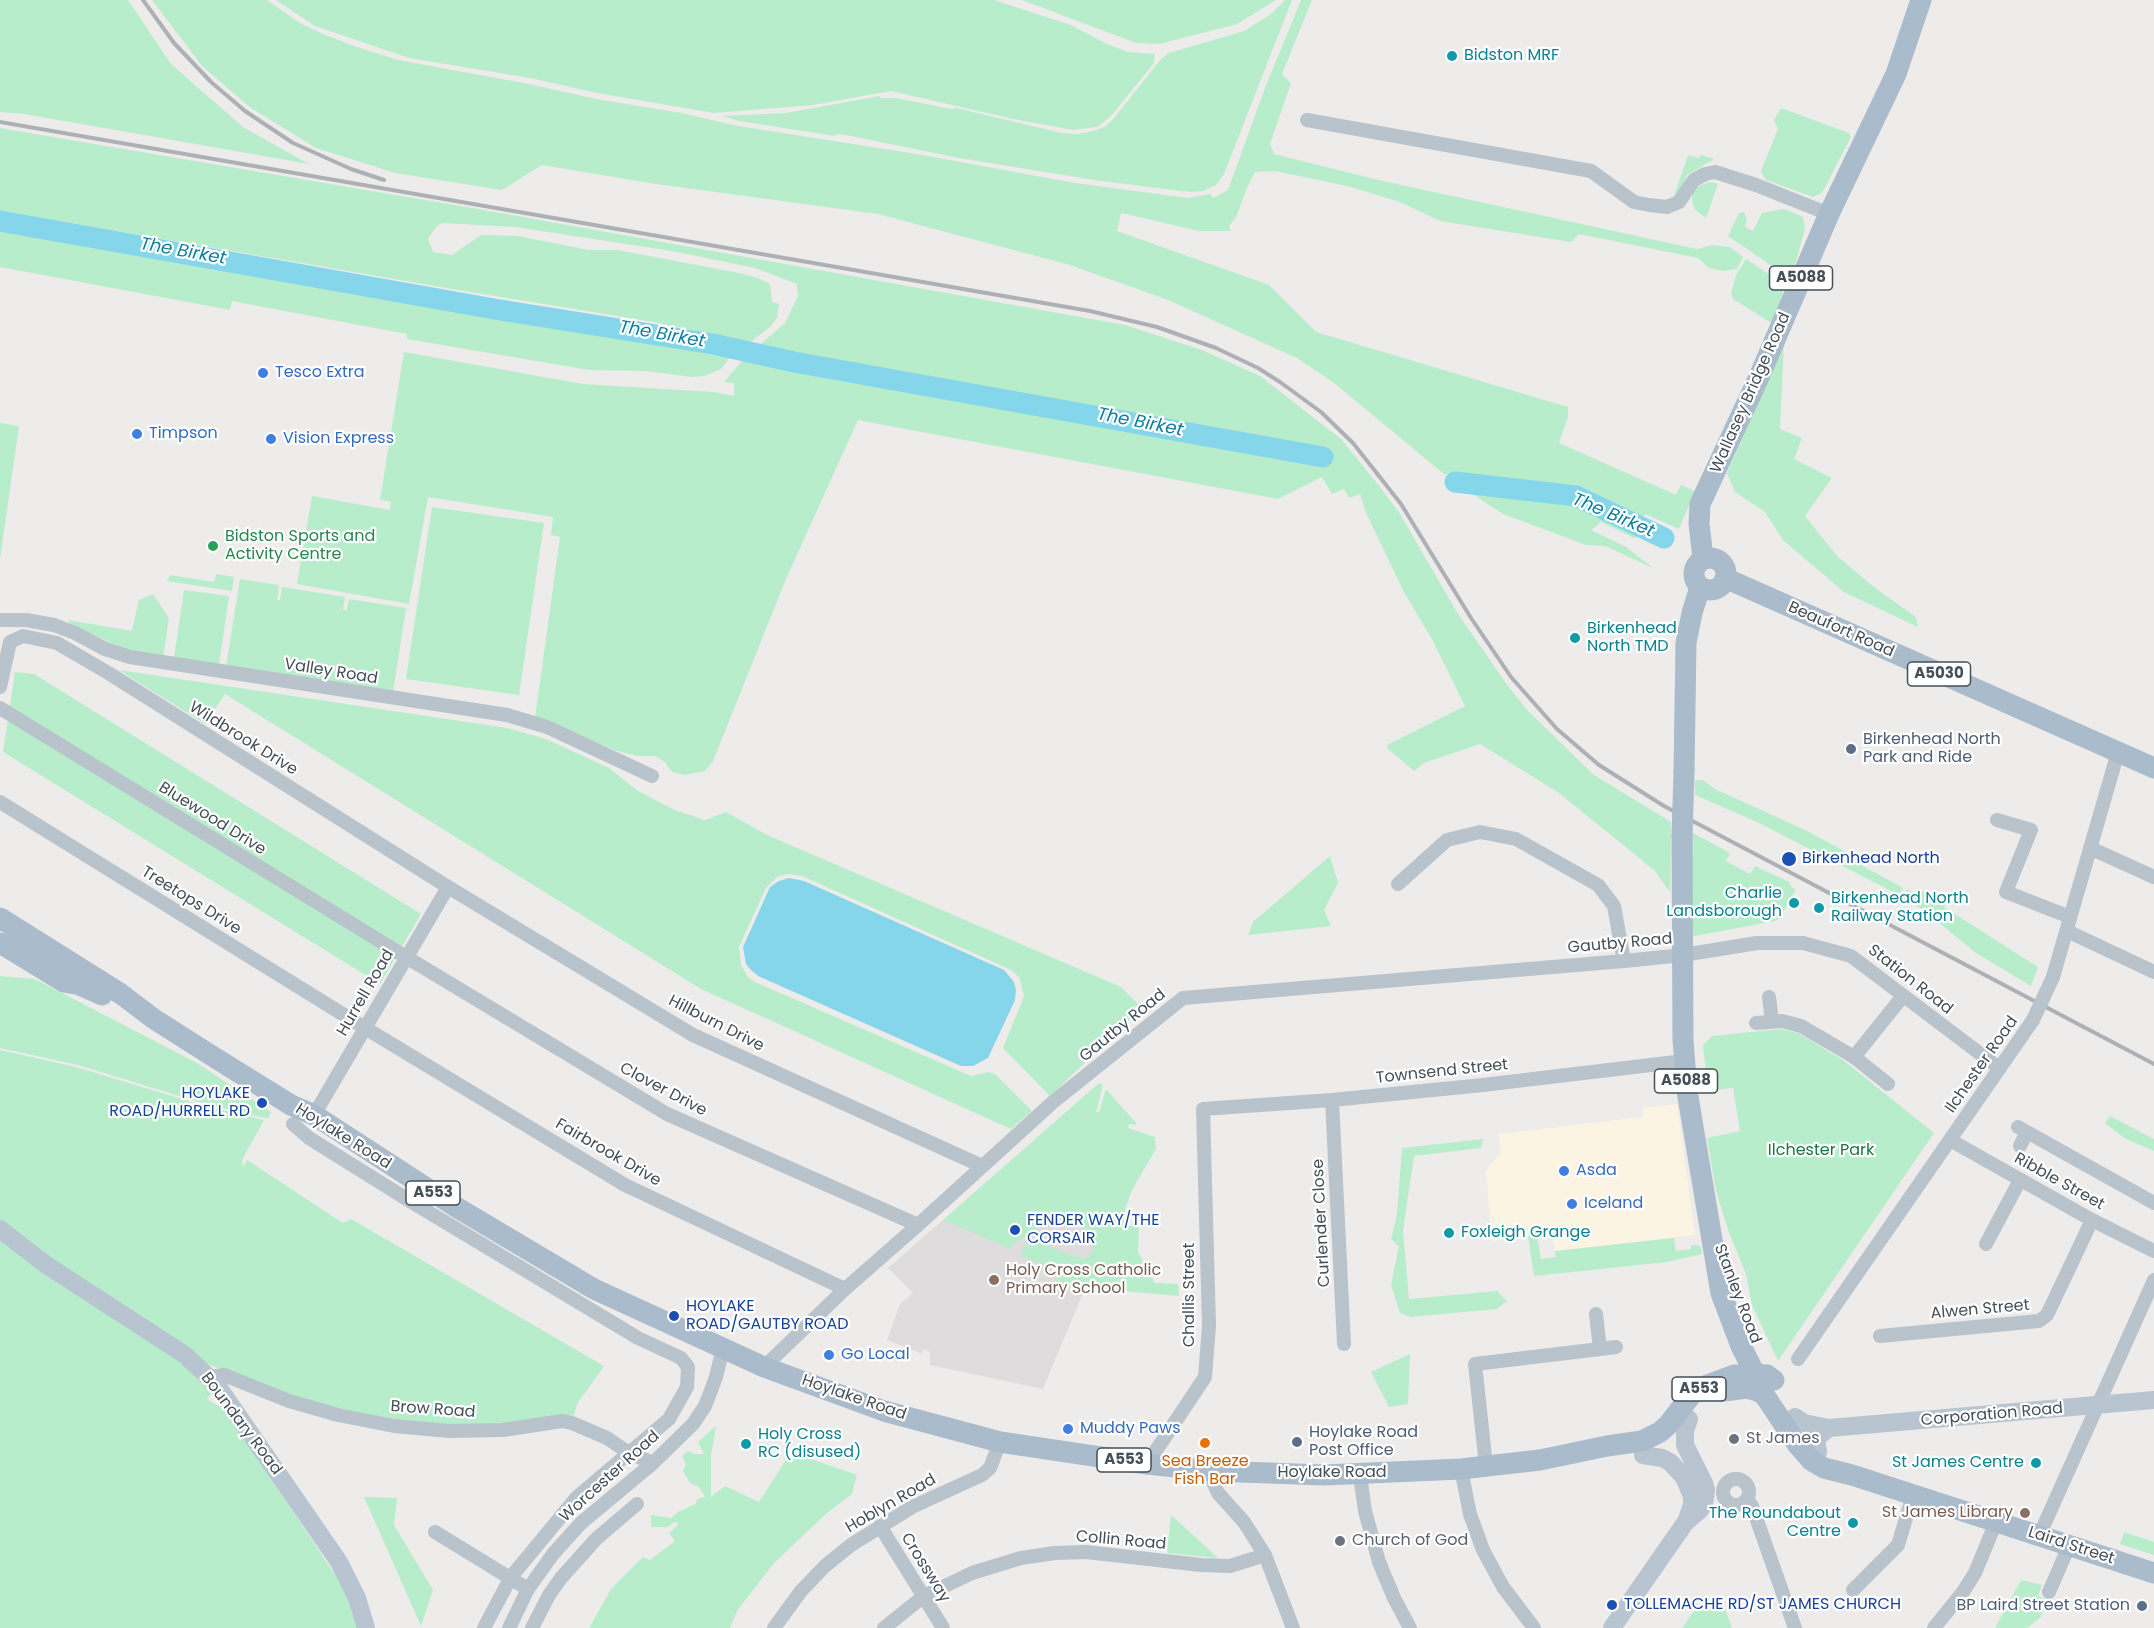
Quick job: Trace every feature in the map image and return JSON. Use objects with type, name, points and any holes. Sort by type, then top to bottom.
[{"type":"main road","name":"Wallasey Bridge Road","points":[[1703,558],[1699,524],[1700,504],[1759,377],[1829,214],[1896,74],[1921,0]]},
{"type":"main road","points":[[1703,558],[1714,558],[1720,561],[1726,571],[1719,588],[1713,590],[1700,587],[1695,581],[1694,569],[1703,558]]},
{"type":"main road","name":"Beaufort Road","points":[[1725,578],[2154,768]]},
{"type":"main road","name":"A5088","points":[[1683,955],[1682,837],[1686,643],[1700,587]]},
{"type":"main road","name":"Hoylake Road","points":[[0,918],[291,1105],[314,1115],[456,1207],[594,1289],[764,1367],[884,1411],[1000,1442],[1147,1464],[1213,1471],[1360,1474],[1461,1469],[1664,1446]]},
{"type":"main road","name":"Hoylake Road","points":[[0,943],[64,982],[77,984],[154,1019]]},
{"type":"main road","name":"Stanley Road","points":[[1683,955],[1684,1061],[1707,1206],[1721,1293],[1731,1322],[1751,1351],[1751,1379]]},
{"type":"main road","name":"Stanley Road","points":[[1751,1351],[1743,1368],[1770,1401],[1797,1444],[1812,1461],[1824,1468],[1852,1475]]},
{"type":"main road","points":[[1751,1379],[1795,1417],[1818,1452],[1837,1468],[1852,1475]]},
{"type":"main road","name":"A553","points":[[1664,1446],[1706,1398],[1751,1379]]},
{"type":"main road","name":"A553","points":[[1664,1446],[1692,1394],[1707,1384],[1751,1379]]},
{"type":"main road","name":"Laird Street","points":[[1852,1475],[2154,1573]]},
{"type":"street","points":[[1307,120],[1591,171],[1634,202],[1649,205],[1667,207],[1679,202],[1694,180],[1715,172],[1756,185],[1829,214]]},
{"type":"street","name":"Valley Road","points":[[0,620],[26,620],[54,626],[75,633],[105,650],[130,657],[507,715],[547,727],[652,776]]},
{"type":"street","name":"Wildbrook Drive","points":[[0,687],[10,642],[29,636],[57,643],[448,887]]},
{"type":"street","name":"Bluewood Drive","points":[[0,708],[406,957]]},
{"type":"street","name":"Ilchester Road","points":[[1798,1359],[2033,1020],[2053,977],[2118,752]]},
{"type":"street","name":"Treetops Drive","points":[[0,802],[365,1028]]},
{"type":"street","points":[[1997,820],[2031,830],[2006,892],[2069,924],[2154,972]]},
{"type":"street","points":[[1398,884],[1447,840],[1480,832],[1516,839],[1598,885],[1614,906],[1624,961]]},
{"type":"street","points":[[2090,848],[2154,877]]},
{"type":"street","name":"Hurrell Road","points":[[314,1115],[448,887]]},
{"type":"street","name":"Hillburn Drive","points":[[448,887],[693,1035],[982,1166]]},
{"type":"street","name":"Station Road","points":[[1683,955],[1757,944],[1803,943],[1851,956],[1999,1068]]},
{"type":"street","name":"Gautby Road","points":[[764,1367],[844,1288],[918,1225],[1053,1102],[1183,998],[1683,955]]},
{"type":"street","name":"Clover Drive","points":[[406,957],[667,1114],[918,1225]]},
{"type":"street","points":[[1854,1057],[1903,996]]},
{"type":"street","points":[[1769,997],[1772,1021]]},
{"type":"street","points":[[1756,1023],[1792,1022],[1802,1026],[1854,1057],[1888,1084]]},
{"type":"street","name":"Fairbrook Drive","points":[[365,1028],[625,1185],[844,1288]]},
{"type":"street","name":"Townsend Street","points":[[1203,1109],[1332,1100],[1483,1085],[1684,1061]]},
{"type":"street","name":"Curlender Close","points":[[1332,1100],[1344,1344]]},
{"type":"street","name":"Challis Street","points":[[1147,1464],[1204,1377],[1209,1326],[1203,1109]]},
{"type":"street","name":"Hoylake Road","points":[[293,1124],[309,1138],[410,1201],[638,1338],[681,1358],[688,1367]]},
{"type":"street","points":[[2020,1146],[2023,1130],[2154,1203]]},
{"type":"street","name":"Ribble Street","points":[[1950,1140],[2092,1220],[2154,1251]]},
{"type":"street","points":[[1986,1244],[2020,1180]]},
{"type":"street","name":"Alwen Street","points":[[1880,1336],[2039,1321],[2047,1315],[2092,1220]]},
{"type":"street","name":"Boundary Road","points":[[0,1229],[45,1264],[185,1355],[209,1377],[242,1420],[339,1562],[357,1598],[366,1628]]},
{"type":"street","points":[[2039,1536],[2154,1280]]},
{"type":"street","points":[[1596,1314],[1600,1349]]},
{"type":"street","points":[[1460,1365],[1616,1347]]},
{"type":"street","name":"Worcester Road","points":[[509,1628],[528,1589],[553,1554],[581,1523],[652,1464],[693,1424],[705,1406],[716,1377],[723,1348]]},
{"type":"street","points":[[1475,1364],[1486,1466]]},
{"type":"street","name":"Worcester Road","points":[[484,1628],[510,1577],[577,1497],[669,1419],[687,1387],[688,1367]]},
{"type":"street","name":"Brow Road","points":[[209,1377],[224,1375],[289,1401],[338,1415],[394,1426],[449,1431],[503,1430],[562,1421],[607,1438],[629,1453],[652,1464]]},
{"type":"street","name":"Corporation Road","points":[[1795,1417],[1804,1423],[1829,1428],[2154,1400]]},
{"type":"street","points":[[1818,1452],[1816,1438],[1829,1428]]},
{"type":"street","name":"Hoblyn Road","points":[[774,1628],[801,1592],[825,1566],[912,1507],[982,1475],[990,1468],[1000,1442]]},
{"type":"street","points":[[1612,1628],[1685,1523],[1701,1510],[1704,1504],[1706,1490],[1700,1474],[1664,1446]]},
{"type":"street","points":[[1461,1469],[1470,1514],[1483,1550],[1503,1587],[1534,1628]]},
{"type":"street","points":[[1213,1471],[1214,1484],[1218,1493],[1244,1522],[1265,1555],[1293,1628]]},
{"type":"street","points":[[1360,1474],[1365,1511],[1379,1562],[1410,1628]]},
{"type":"street","points":[[1853,1590],[1898,1545],[1913,1495]]},
{"type":"street","points":[[1747,1498],[1752,1506],[1795,1628]]},
{"type":"street","points":[[532,1628],[549,1595],[561,1578],[596,1539],[637,1504]]},
{"type":"street","points":[[1934,1628],[1975,1573],[1996,1522]]},
{"type":"street","name":"Crossway","points":[[880,1527],[943,1628]]},
{"type":"street","points":[[435,1532],[528,1589]]},
{"type":"street","points":[[2049,1592],[2069,1546]]},
{"type":"street","name":"Collin Road","points":[[884,1628],[924,1596],[972,1573],[1021,1558],[1055,1553],[1113,1554],[1201,1565],[1230,1566],[1265,1555]]},
{"type":"shaded area","points":[[1677,1104],[1695,1235],[1555,1251],[1552,1233],[1492,1241],[1486,1171],[1501,1152],[1499,1134],[1643,1117],[1643,1108]]},
{"type":"shaded area","name":"Holy Cross Catholic Primary School","points":[[998,1172],[1113,1221],[1043,1389],[930,1365],[930,1352],[923,1349],[922,1354],[887,1340],[900,1304],[913,1293],[888,1268]]},
{"type":"green space","points":[[0,0],[128,0],[171,64],[243,127],[305,162],[315,165],[24,114],[0,112]]},
{"type":"green space","points":[[152,0],[267,0],[300,23],[321,33],[398,60],[596,99],[681,113],[738,126],[917,154],[1075,183],[1188,198],[1210,194],[1213,198],[1228,190],[1265,88],[1301,0],[1312,0],[1282,74],[1291,83],[1270,144],[1274,154],[1383,181],[1697,249],[1712,245],[1730,247],[1743,257],[1737,269],[1723,271],[1709,268],[1698,258],[1579,234],[1571,242],[1440,221],[1400,202],[1347,186],[1275,171],[1255,172],[1236,217],[1229,226],[1231,231],[1199,231],[1121,213],[1117,231],[1269,285],[1316,332],[1568,407],[1568,417],[1559,443],[1676,495],[1681,485],[1695,491],[1679,529],[1645,514],[1642,520],[1574,490],[1444,474],[1334,383],[1297,358],[1168,300],[1070,265],[878,214],[656,184],[542,165],[502,190],[395,173],[316,148],[251,108],[202,66]]},
{"type":"green space","points":[[276,0],[994,0],[1071,25],[1128,52],[1155,54],[1154,63],[1111,116],[1097,127],[1073,130],[1013,119],[891,91],[813,105],[714,113],[409,58],[315,26]]},
{"type":"green space","points":[[1022,0],[1276,0],[1237,24],[1159,44],[1136,43]]},
{"type":"green space","points":[[1285,0],[1292,0],[1224,174],[1216,185],[1203,191],[1190,192],[1094,180],[959,158],[851,136],[837,134],[835,136],[739,121],[722,116],[786,113],[880,96],[880,98],[896,98],[951,109],[956,108],[1062,133],[1079,134],[1106,126],[1161,59],[1169,53],[1244,31],[1271,14]]},
{"type":"green space","points":[[1781,108],[1849,133],[1851,137],[1822,193],[1813,197],[1766,180],[1761,171],[1778,129],[1774,120]]},
{"type":"green space","points":[[0,128],[484,210],[1125,325],[1202,350],[1260,376],[1341,439],[1380,487],[1400,514],[1458,614],[1528,711],[1594,775],[1671,822],[1670,892],[1654,870],[1559,793],[1480,744],[1424,763],[1414,771],[1387,748],[1387,745],[1465,706],[1433,641],[1404,592],[1366,513],[1360,494],[1349,498],[1344,489],[1332,494],[1322,477],[1278,499],[858,420],[786,579],[713,761],[705,771],[685,775],[672,772],[665,762],[655,756],[638,756],[617,751],[535,718],[560,537],[551,535],[553,517],[428,497],[409,604],[297,584],[312,496],[390,510],[391,502],[380,500],[404,352],[583,384],[714,392],[734,396],[734,383],[724,382],[749,353],[782,366],[1227,445],[1322,460],[1324,448],[756,348],[785,323],[798,296],[797,284],[755,268],[672,251],[515,227],[442,223],[428,239],[433,252],[452,255],[481,235],[518,236],[589,250],[617,250],[739,273],[770,284],[772,302],[779,304],[777,318],[770,327],[748,344],[654,322],[0,211]]},
{"type":"green space","points":[[1688,155],[1698,158],[1701,155],[1714,159],[1687,175],[1679,195],[1673,199]]},
{"type":"green space","points":[[1710,182],[1718,184],[1706,218],[1695,210],[1692,193],[1701,185]]},
{"type":"green space","points":[[1784,209],[1803,217],[1805,229],[1796,261],[1788,277],[1728,236],[1739,213],[1744,212],[1747,220],[1745,227],[1753,231],[1762,213]]},
{"type":"green space","points":[[0,223],[433,302],[734,352],[721,369],[704,376],[692,377],[646,371],[589,370],[407,339],[407,334],[232,301],[230,310],[0,267]]},
{"type":"green space","points":[[1746,259],[1785,285],[1773,324],[1733,299],[1731,293],[1736,275]]},
{"type":"green space","points":[[1784,343],[1780,429],[1802,438],[1794,459],[1832,478],[1805,516],[1837,556],[1875,588],[1916,617],[1918,627],[1844,592],[1783,540],[1765,512],[1735,492],[1727,473]]},
{"type":"green space","points":[[0,423],[19,426],[0,559]]},
{"type":"green space","points":[[1468,491],[1537,498],[1584,507],[1645,534],[1634,538],[1601,522],[1591,530],[1626,547],[1653,568],[1605,546],[1586,545],[1503,514]]},
{"type":"green space","points":[[432,507],[544,523],[519,695],[406,679]]},
{"type":"green space","points":[[216,574],[234,577],[232,591],[167,581],[170,575],[214,582]]},
{"type":"green space","points":[[240,579],[279,585],[277,600],[280,600],[282,587],[345,597],[343,610],[347,610],[349,599],[406,608],[393,692],[226,667]]},
{"type":"green space","points":[[184,590],[229,596],[219,665],[174,658]]},
{"type":"green space","points":[[153,594],[169,618],[163,658],[125,650],[69,623],[68,620],[132,631],[139,600]]},
{"type":"green space","points":[[119,670],[507,728],[546,739],[609,768],[638,791],[675,810],[705,820],[726,812],[767,835],[1121,987],[1142,1008],[1050,1096],[1003,1048],[1024,996],[1019,977],[1011,970],[802,876],[788,874],[777,877],[766,888],[739,947],[741,965],[748,977],[971,1076],[988,1072],[995,1074],[1032,1111],[1011,1129],[701,989],[225,694],[205,724]]},
{"type":"green space","points":[[15,672],[34,674],[421,914],[380,984],[3,752]]},
{"type":"green space","points":[[1695,780],[1703,780],[1715,789],[1807,831],[1863,861],[1861,865],[1903,888],[1899,895],[1757,822],[1695,795]]},
{"type":"green space","points":[[1684,828],[1730,853],[1726,861],[1750,874],[1755,866],[1789,882],[1792,888],[1796,889],[1780,918],[1775,921],[1691,935]]},
{"type":"green space","points":[[1330,856],[1338,883],[1324,910],[1331,926],[1248,935],[1253,922]]},
{"type":"green space","points":[[1907,889],[1915,894],[1918,889],[1947,902],[1944,907],[2038,967],[2031,986],[1976,953],[1926,912],[1903,897]]},
{"type":"green space","points":[[0,976],[35,979],[197,1063],[271,1112],[268,1118],[205,1104],[78,1065],[0,1048]]},
{"type":"green space","name":"Ilchester Park","points":[[1780,1029],[1798,1033],[1843,1060],[1934,1133],[1778,1361],[1752,1305],[1746,1274],[1728,1230],[1716,1191],[1707,1138],[1740,1131],[1733,1088],[1708,1091],[1703,1045],[1712,1036]]},
{"type":"green space","points":[[0,1050],[76,1067],[205,1106],[264,1120],[242,1160],[243,1167],[247,1160],[343,1223],[351,1219],[604,1366],[577,1404],[572,1423],[503,1430],[338,1415],[187,1356],[217,1385],[207,1399],[225,1410],[350,1597],[360,1628],[0,1628]]},
{"type":"green space","points":[[1099,1083],[1103,1085],[1096,1112],[1099,1112],[1106,1089],[1136,1123],[1136,1125],[1129,1124],[1128,1128],[1155,1137],[1156,1149],[1132,1190],[1125,1209],[1124,1225],[1139,1227],[1138,1252],[1155,1283],[1178,1284],[1179,1296],[1055,1285],[1059,1271],[1021,1256],[1023,1247],[1035,1240],[1085,1259],[1092,1254],[1093,1242],[1088,1232],[1065,1217],[1053,1214],[1032,1234],[1015,1242],[1011,1249],[943,1220]]},
{"type":"green space","points":[[2110,1116],[2154,1139],[2154,1151],[2124,1138],[2105,1123]]},
{"type":"green space","points":[[1483,1139],[1481,1148],[1414,1156],[1403,1231],[1409,1299],[1497,1291],[1507,1301],[1497,1309],[1410,1317],[1400,1313],[1391,1285],[1399,1246],[1391,1239],[1397,1214],[1402,1148]]},
{"type":"green space","points":[[1537,1234],[1541,1259],[1556,1257],[1555,1251],[1674,1238],[1676,1251],[1691,1249],[1691,1245],[1697,1245],[1701,1247],[1702,1254],[1667,1262],[1534,1276],[1528,1236]]},
{"type":"green space","points":[[1410,1354],[1408,1404],[1389,1407],[1371,1372]]},
{"type":"green space","points":[[716,1426],[711,1455],[711,1497],[725,1486],[759,1502],[791,1452],[857,1475],[852,1494],[827,1513],[774,1563],[737,1611],[730,1628],[589,1628],[611,1589],[643,1557],[650,1560],[675,1541],[669,1533],[679,1524],[674,1522],[668,1527],[651,1527],[651,1515],[671,1518],[678,1512],[696,1504],[697,1499],[705,1497],[699,1487],[690,1483],[683,1471],[686,1464],[682,1456],[688,1451],[704,1454],[698,1442]]},
{"type":"green space","points":[[364,1497],[397,1498],[394,1525],[433,1590],[421,1626]]},
{"type":"green space","points":[[1171,1515],[1218,1558],[1167,1553]]},
{"type":"green space","points":[[2124,1532],[2154,1542],[2154,1555],[2120,1544]]},
{"type":"green space","points":[[2021,1580],[2042,1585],[2038,1596],[2048,1600],[2040,1618],[2027,1628],[1995,1628]]},
{"type":"green space","points":[[1725,1609],[1732,1628],[1682,1628],[1694,1611]]},
{"type":"water","points":[[789,878],[804,881],[1004,970],[1014,982],[1015,1000],[988,1058],[973,1066],[961,1066],[758,976],[751,970],[746,964],[743,947],[770,887]]},
{"type":"waterway","name":"The Birket","points":[[0,221],[500,310],[713,344],[794,362],[1323,457]]},
{"type":"waterway","name":"The Birket","points":[[1455,482],[1576,496],[1664,538]]},
{"type":"railway","points":[[143,0],[174,43],[211,82],[245,111],[293,143],[351,169],[384,180]]},
{"type":"railway","points":[[0,122],[1090,311],[1157,327],[1216,348],[1258,368],[1280,382],[1321,412],[1353,443],[1401,504],[1471,618],[1511,677],[1557,729],[1599,765],[1664,806],[2154,1064]]},
{"type":"place","name":"Bidston MRF","points":[[1452,56]]},
{"type":"place","name":"Tesco Extra","points":[[263,373]]},
{"type":"place","name":"Timpson","points":[[137,434]]},
{"type":"place","name":"Vision Express","points":[[271,439]]},
{"type":"place","name":"Bidston Sports and Activity Centre","points":[[213,546]]},
{"type":"place","name":"Birkenhead North TMD","points":[[1575,638]]},
{"type":"place","name":"Birkenhead North Park and Ride","points":[[1851,749]]},
{"type":"place","name":"Birkenhead North","points":[[1789,859]]},
{"type":"place","name":"Charlie Landsborough","points":[[1794,903]]},
{"type":"place","name":"Birkenhead North Railway Station","points":[[1819,908]]},
{"type":"place","name":"HOYLAKE ROAD/HURRELL RD","points":[[262,1103]]},
{"type":"place","name":"Asda","points":[[1564,1171]]},
{"type":"place","name":"Iceland","points":[[1572,1204]]},
{"type":"place","name":"FENDER WAY/THE CORSAIR","points":[[1015,1230]]},
{"type":"place","name":"Foxleigh Grange","points":[[1449,1233]]},
{"type":"place","name":"Holy Cross Catholic Primary School","points":[[994,1280]]},
{"type":"place","name":"HOYLAKE ROAD/GAUTBY ROAD","points":[[674,1316]]},
{"type":"place","name":"Go Local","points":[[829,1355]]},
{"type":"place","name":"Muddy Paws","points":[[1068,1429]]},
{"type":"place","name":"St James","points":[[1734,1439]]},
{"type":"place","name":"Hoylake Road Post Office","points":[[1297,1442]]},
{"type":"place","name":"Sea Breeze Fish Bar","points":[[1205,1443]]},
{"type":"place","name":"Holy Cross RC (disused)","points":[[746,1444]]},
{"type":"place","name":"St James Centre","points":[[2036,1463]]},
{"type":"place","name":"St James Library","points":[[2025,1513]]},
{"type":"place","name":"The Roundabout Centre","points":[[1853,1523]]},
{"type":"place","name":"Church of God","points":[[1340,1541]]},
{"type":"place","name":"TOLLEMACHE RD/ST JAMES CHURCH","points":[[1612,1605]]},
{"type":"place","name":"BP Laird Street Station","points":[[2142,1606]]}]
